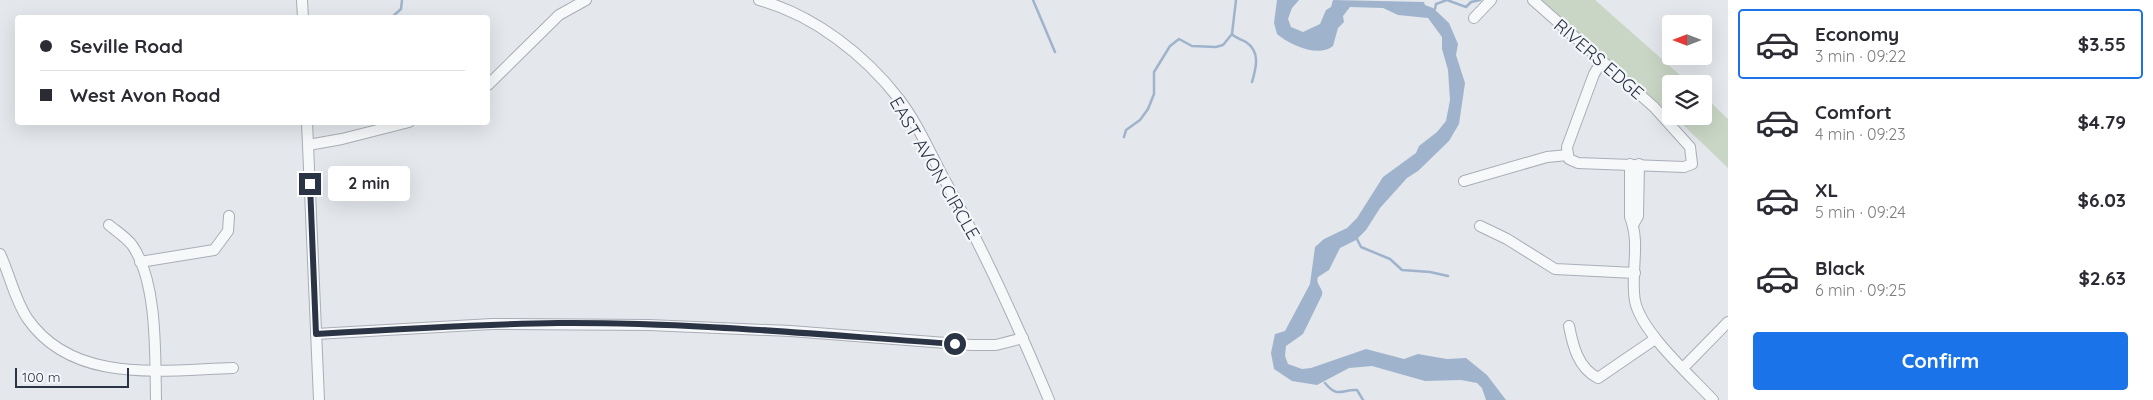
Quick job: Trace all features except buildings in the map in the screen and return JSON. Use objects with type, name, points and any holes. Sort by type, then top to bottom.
[{"type":"street","points":[[302,0],[303,15]]},
{"type":"street","points":[[490,83],[559,15],[586,0]]},
{"type":"street","name":"EAST AVON CIRCLE","points":[[759,0],[802,18],[829,34],[864,62],[900,100],[968,222],[1023,338],[1049,400]]},
{"type":"street","points":[[1474,18],[1491,0]]},
{"type":"street","name":"RIVERS EDGE","points":[[1533,0],[1654,107],[1690,147],[1692,164],[1687,166],[1634,164]]},
{"type":"street","points":[[1602,61],[1594,74],[1567,147],[1569,159],[1578,163],[1634,164],[1638,216],[1633,225],[1635,302],[1643,320],[1655,339],[1684,367],[1713,400]]},
{"type":"street","points":[[308,125],[319,400]]},
{"type":"street","points":[[308,145],[396,125]]},
{"type":"street","points":[[1464,180],[1547,157],[1568,155]]},
{"type":"street","points":[[140,262],[214,250],[228,231],[229,216]]},
{"type":"street","points":[[109,225],[131,244],[140,262],[152,306],[156,400]]},
{"type":"street","points":[[1480,226],[1506,239],[1555,269],[1635,273]]},
{"type":"street","points":[[0,254],[13,290],[28,318],[50,342],[76,358],[107,368],[155,371],[233,368]]},
{"type":"street","points":[[1684,367],[1728,322]]},
{"type":"street","points":[[316,334],[492,324],[560,323],[790,331],[972,345],[996,345],[1023,338]]},
{"type":"street","points":[[1569,326],[1579,360],[1590,374],[1598,378],[1655,339]]},
{"type":"green space","points":[[1541,0],[1595,0],[1662,59],[1662,65],[1669,65],[1680,75],[1662,75],[1662,106]]},
{"type":"green space","points":[[1712,104],[1728,119],[1728,168],[1683,125],[1712,125]]},
{"type":"water","points":[[1277,0],[1299,0],[1292,8],[1288,19],[1291,27],[1303,32],[1320,24],[1326,10],[1331,7],[1333,0],[1424,2],[1425,5],[1433,8],[1449,23],[1458,44],[1456,55],[1465,83],[1459,124],[1449,141],[1418,171],[1407,178],[1380,208],[1366,230],[1356,240],[1340,248],[1329,270],[1318,277],[1317,280],[1322,290],[1322,295],[1303,334],[1286,346],[1285,356],[1288,364],[1302,369],[1311,368],[1366,349],[1404,359],[1418,354],[1447,359],[1466,358],[1487,375],[1506,400],[1486,400],[1482,388],[1477,383],[1461,380],[1425,381],[1372,366],[1349,368],[1317,385],[1292,381],[1274,369],[1271,353],[1275,334],[1285,331],[1310,284],[1315,247],[1324,239],[1347,228],[1357,218],[1383,177],[1416,153],[1419,146],[1437,132],[1446,121],[1450,100],[1448,70],[1442,49],[1442,37],[1428,18],[1398,15],[1383,8],[1350,7],[1343,16],[1344,22],[1338,28],[1333,46],[1320,51],[1296,46],[1277,34],[1274,23]]},
{"type":"waterway","points":[[394,15],[401,9],[402,0]]},
{"type":"waterway","points":[[1033,0],[1055,52]]},
{"type":"waterway","points":[[1124,137],[1126,130],[1140,120],[1148,109],[1154,94],[1154,72],[1170,46],[1179,39],[1192,46],[1216,47],[1223,45],[1232,34],[1236,0]]},
{"type":"waterway","points":[[1435,9],[1436,4],[1447,0],[1466,7],[1471,2],[1480,0]]},
{"type":"waterway","points":[[1232,34],[1246,42],[1254,50],[1256,61],[1252,82]]},
{"type":"waterway","points":[[1357,239],[1361,247],[1390,259],[1402,270],[1430,272],[1448,276]]},
{"type":"waterway","points":[[1325,383],[1329,388],[1337,392],[1357,390],[1363,400]]},
{"type":"route","points":[[310,184],[316,334],[492,324],[649,324],[790,331],[955,344]]}]
